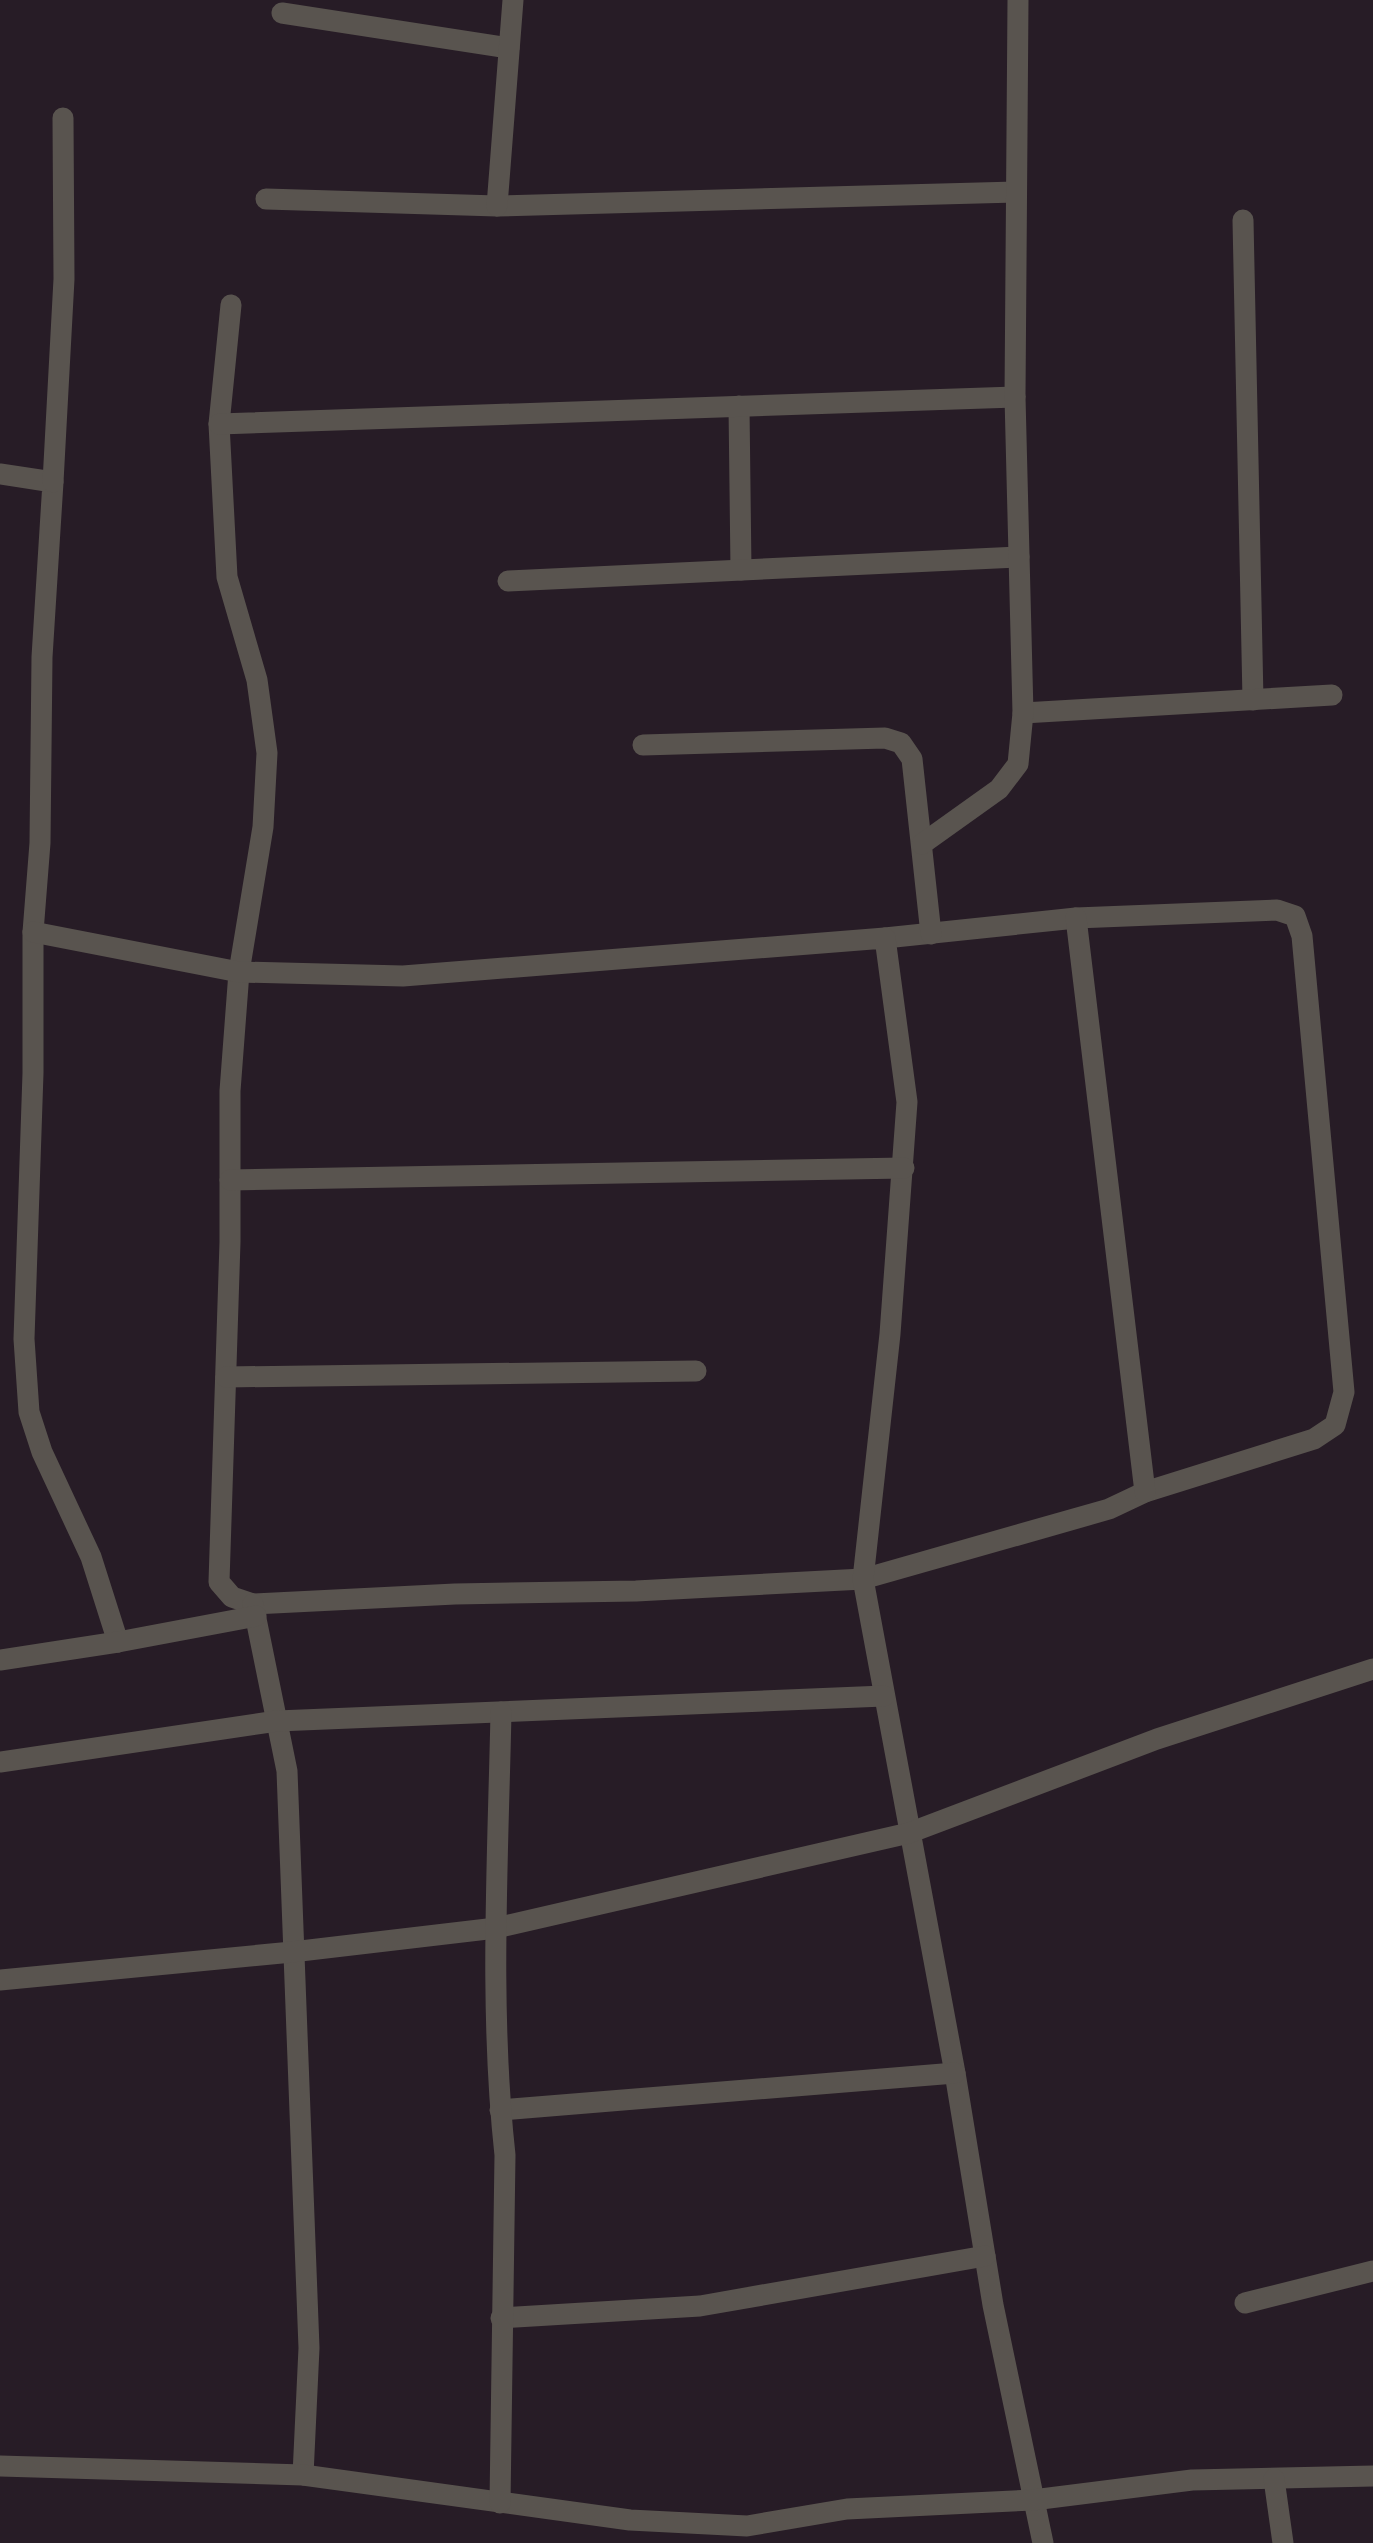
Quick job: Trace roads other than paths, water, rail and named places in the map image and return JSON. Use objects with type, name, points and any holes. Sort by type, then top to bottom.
[{"type":"street","points":[[496,206],[513,0]]},
{"type":"street","points":[[922,844],[999,789],[1017,764],[1023,713],[1015,397],[1018,0]]},
{"type":"street","points":[[282,13],[509,48]]},
{"type":"street","points":[[63,118],[64,279],[42,657],[40,843],[33,932],[33,1073],[24,1339],[29,1412],[43,1452],[91,1558],[118,1642]]},
{"type":"street","points":[[266,199],[496,206],[672,204],[1016,192]]},
{"type":"street","points":[[1243,220],[1253,701]]},
{"type":"street","points":[[231,304],[219,424],[227,577],[257,680],[267,753],[263,827],[239,972],[230,1091],[226,1377],[219,1582],[232,1597],[255,1610],[287,1771],[309,2348],[303,2475]]},
{"type":"street","points":[[219,424],[1015,397]]},
{"type":"street","points":[[739,406],[741,570]]},
{"type":"street","points":[[0,474],[53,482]]},
{"type":"street","points":[[508,581],[1019,557]]},
{"type":"street","points":[[1023,713],[1332,695]]},
{"type":"street","points":[[643,745],[885,738],[901,743],[912,759],[931,934]]},
{"type":"street","points":[[0,1660],[118,1642],[255,1610],[455,1594],[636,1591],[863,1579],[1109,1509],[1144,1492],[1314,1439],[1335,1425],[1344,1392],[1302,936],[1295,916],[1277,910],[1076,918],[885,938],[403,976],[239,972],[33,932]]},
{"type":"street","points":[[1076,918],[1144,1492]]},
{"type":"street","points":[[885,938],[907,1102],[905,1168],[863,1579],[955,2073],[985,2256],[1043,2543]]},
{"type":"street","points":[[230,1180],[905,1168]]},
{"type":"street","points":[[226,1377],[696,1371]]},
{"type":"street","points":[[0,1980],[292,1952],[496,1928],[909,1833],[1157,1738],[1373,1669]]},
{"type":"street","points":[[0,1762],[277,1721],[884,1696]]},
{"type":"street","points":[[500,2503],[505,2155],[500,2110],[496,1928],[501,1712]]},
{"type":"street","points":[[500,2110],[637,2101],[955,2073]]},
{"type":"street","points":[[501,2319],[700,2305],[985,2256]]},
{"type":"street","points":[[1245,2303],[1373,2271]]},
{"type":"street","points":[[0,2466],[303,2475],[630,2519],[747,2526],[847,2509],[1033,2500],[1192,2480],[1373,2476]]},
{"type":"street","points":[[1274,2479],[1283,2543]]}]
